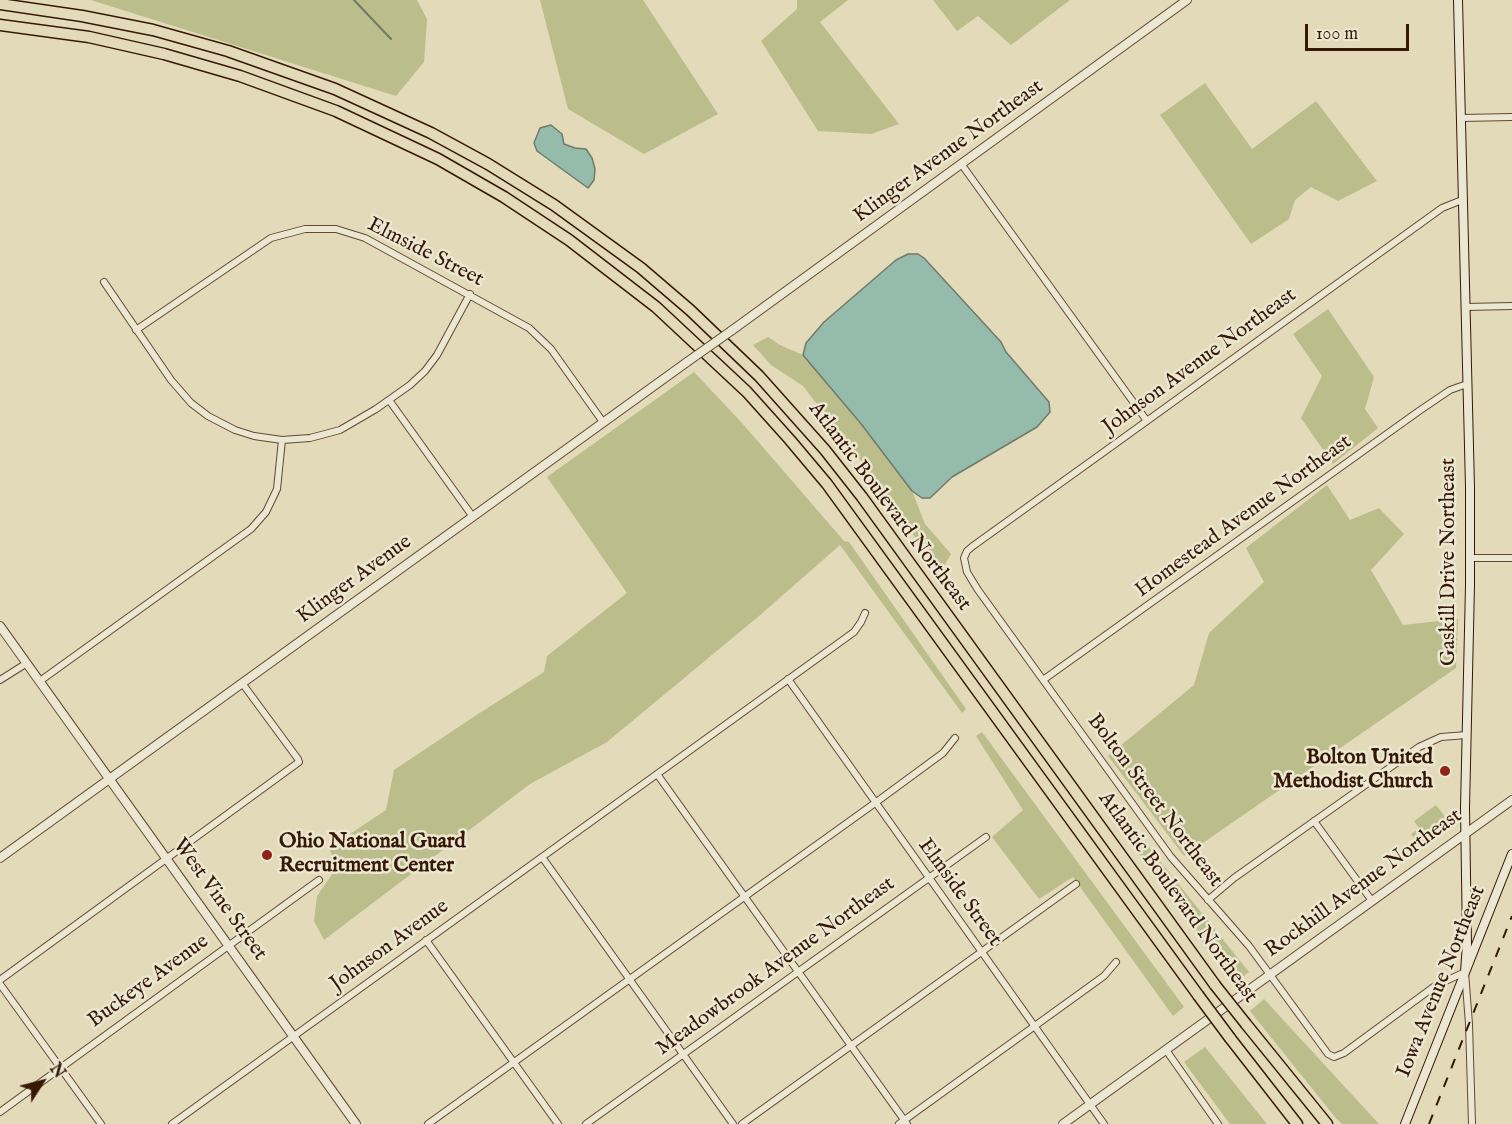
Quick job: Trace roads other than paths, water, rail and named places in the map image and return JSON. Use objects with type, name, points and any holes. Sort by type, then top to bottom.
[{"type":"highway","name":"Atlantic Boulevard Northeast","points":[[0,4],[82,16],[153,30],[228,51],[335,89],[421,128],[488,164],[584,225],[641,268],[690,310],[759,376],[825,450],[869,506],[1215,985],[1327,1124]]},
{"type":"highway","name":"Atlantic Boulevard Northeast","points":[[0,25],[89,38],[171,56],[240,76],[336,111],[421,150],[504,197],[576,245],[656,307],[747,392],[827,484],[1198,996],[1297,1124]]},
{"type":"main road","name":"Gaskill Drive Northeast","points":[[1458,0],[1470,558],[1465,972]]},
{"type":"main road","name":"Iowa Avenue Northeast","points":[[1405,1124],[1512,854]]},
{"type":"street","name":"Klinger Avenue Northeast","points":[[731,331],[1187,0]]},
{"type":"street","points":[[1461,118],[1512,117]]},
{"type":"street","points":[[962,165],[1147,421]]},
{"type":"street","name":"Johnson Avenue Northeast","points":[[964,558],[973,546],[1442,208],[1462,200]]},
{"type":"street","name":"Elmside Street","points":[[136,330],[275,236],[305,229],[336,229],[365,238],[470,294],[537,334],[551,349],[603,422]]},
{"type":"street","points":[[104,282],[177,389],[199,410],[235,430],[254,436],[282,440],[310,438],[340,429],[389,400],[417,378],[431,363],[470,294]]},
{"type":"street","points":[[1465,307],[1512,306]]},
{"type":"street","name":"Klinger Avenue","points":[[0,858],[731,331]]},
{"type":"street","name":"Homestead Avenue Northeast","points":[[1044,680],[1419,411],[1450,390],[1467,384]]},
{"type":"street","points":[[389,400],[473,517]]},
{"type":"street","points":[[40,681],[251,529],[266,512],[277,489],[282,440]]},
{"type":"street","name":"Bolton Street Northeast","points":[[964,558],[969,577],[1171,857],[1249,946],[1330,1056],[1344,1053],[1435,986],[1465,972]]},
{"type":"street","points":[[1470,558],[1512,558]]},
{"type":"street","points":[[865,612],[854,632],[657,774],[904,1123],[1104,976],[1116,962]]},
{"type":"street","name":"West Vine Street","points":[[0,626],[356,1124]]},
{"type":"street","points":[[0,680],[27,663]]},
{"type":"street","name":"Elmside Street","points":[[788,679],[1104,1124]]},
{"type":"street","points":[[101,1124],[0,982],[167,858],[288,772],[299,761],[242,683]]},
{"type":"street","points":[[1208,900],[1234,878],[1419,747],[1441,737],[1467,735]]},
{"type":"street","points":[[428,1124],[875,803],[943,753],[955,738]]},
{"type":"street","name":"Johnson Avenue","points":[[171,1124],[657,774]]},
{"type":"street","name":"Rockhill Avenue Northeast","points":[[1063,1124],[1512,800]]},
{"type":"street","points":[[1314,821],[1372,901]]},
{"type":"street","name":"Meadowbrook Avenue Northeast","points":[[586,1124],[986,837]]},
{"type":"street","points":[[542,857],[733,1124]]},
{"type":"street","name":"Buckeye Avenue","points":[[0,1112],[318,880]]},
{"type":"street","points":[[742,1124],[1076,884]]},
{"type":"street","points":[[426,940],[558,1124]]},
{"type":"street","name":"Gaskill Drive Northeast","points":[[1465,972],[1472,1124]]},
{"type":"street","points":[[1166,1050],[1218,1124]]},
{"type":"waterway","points":[[354,0],[391,39]]},
{"type":"railway","points":[[1429,1124],[1512,916]]},
{"type":"place","name":"Bolton United Methodist Church","points":[[1445,771]]},
{"type":"place","name":"Ohio National Guard Recruitment Center","points":[[267,855]]}]
